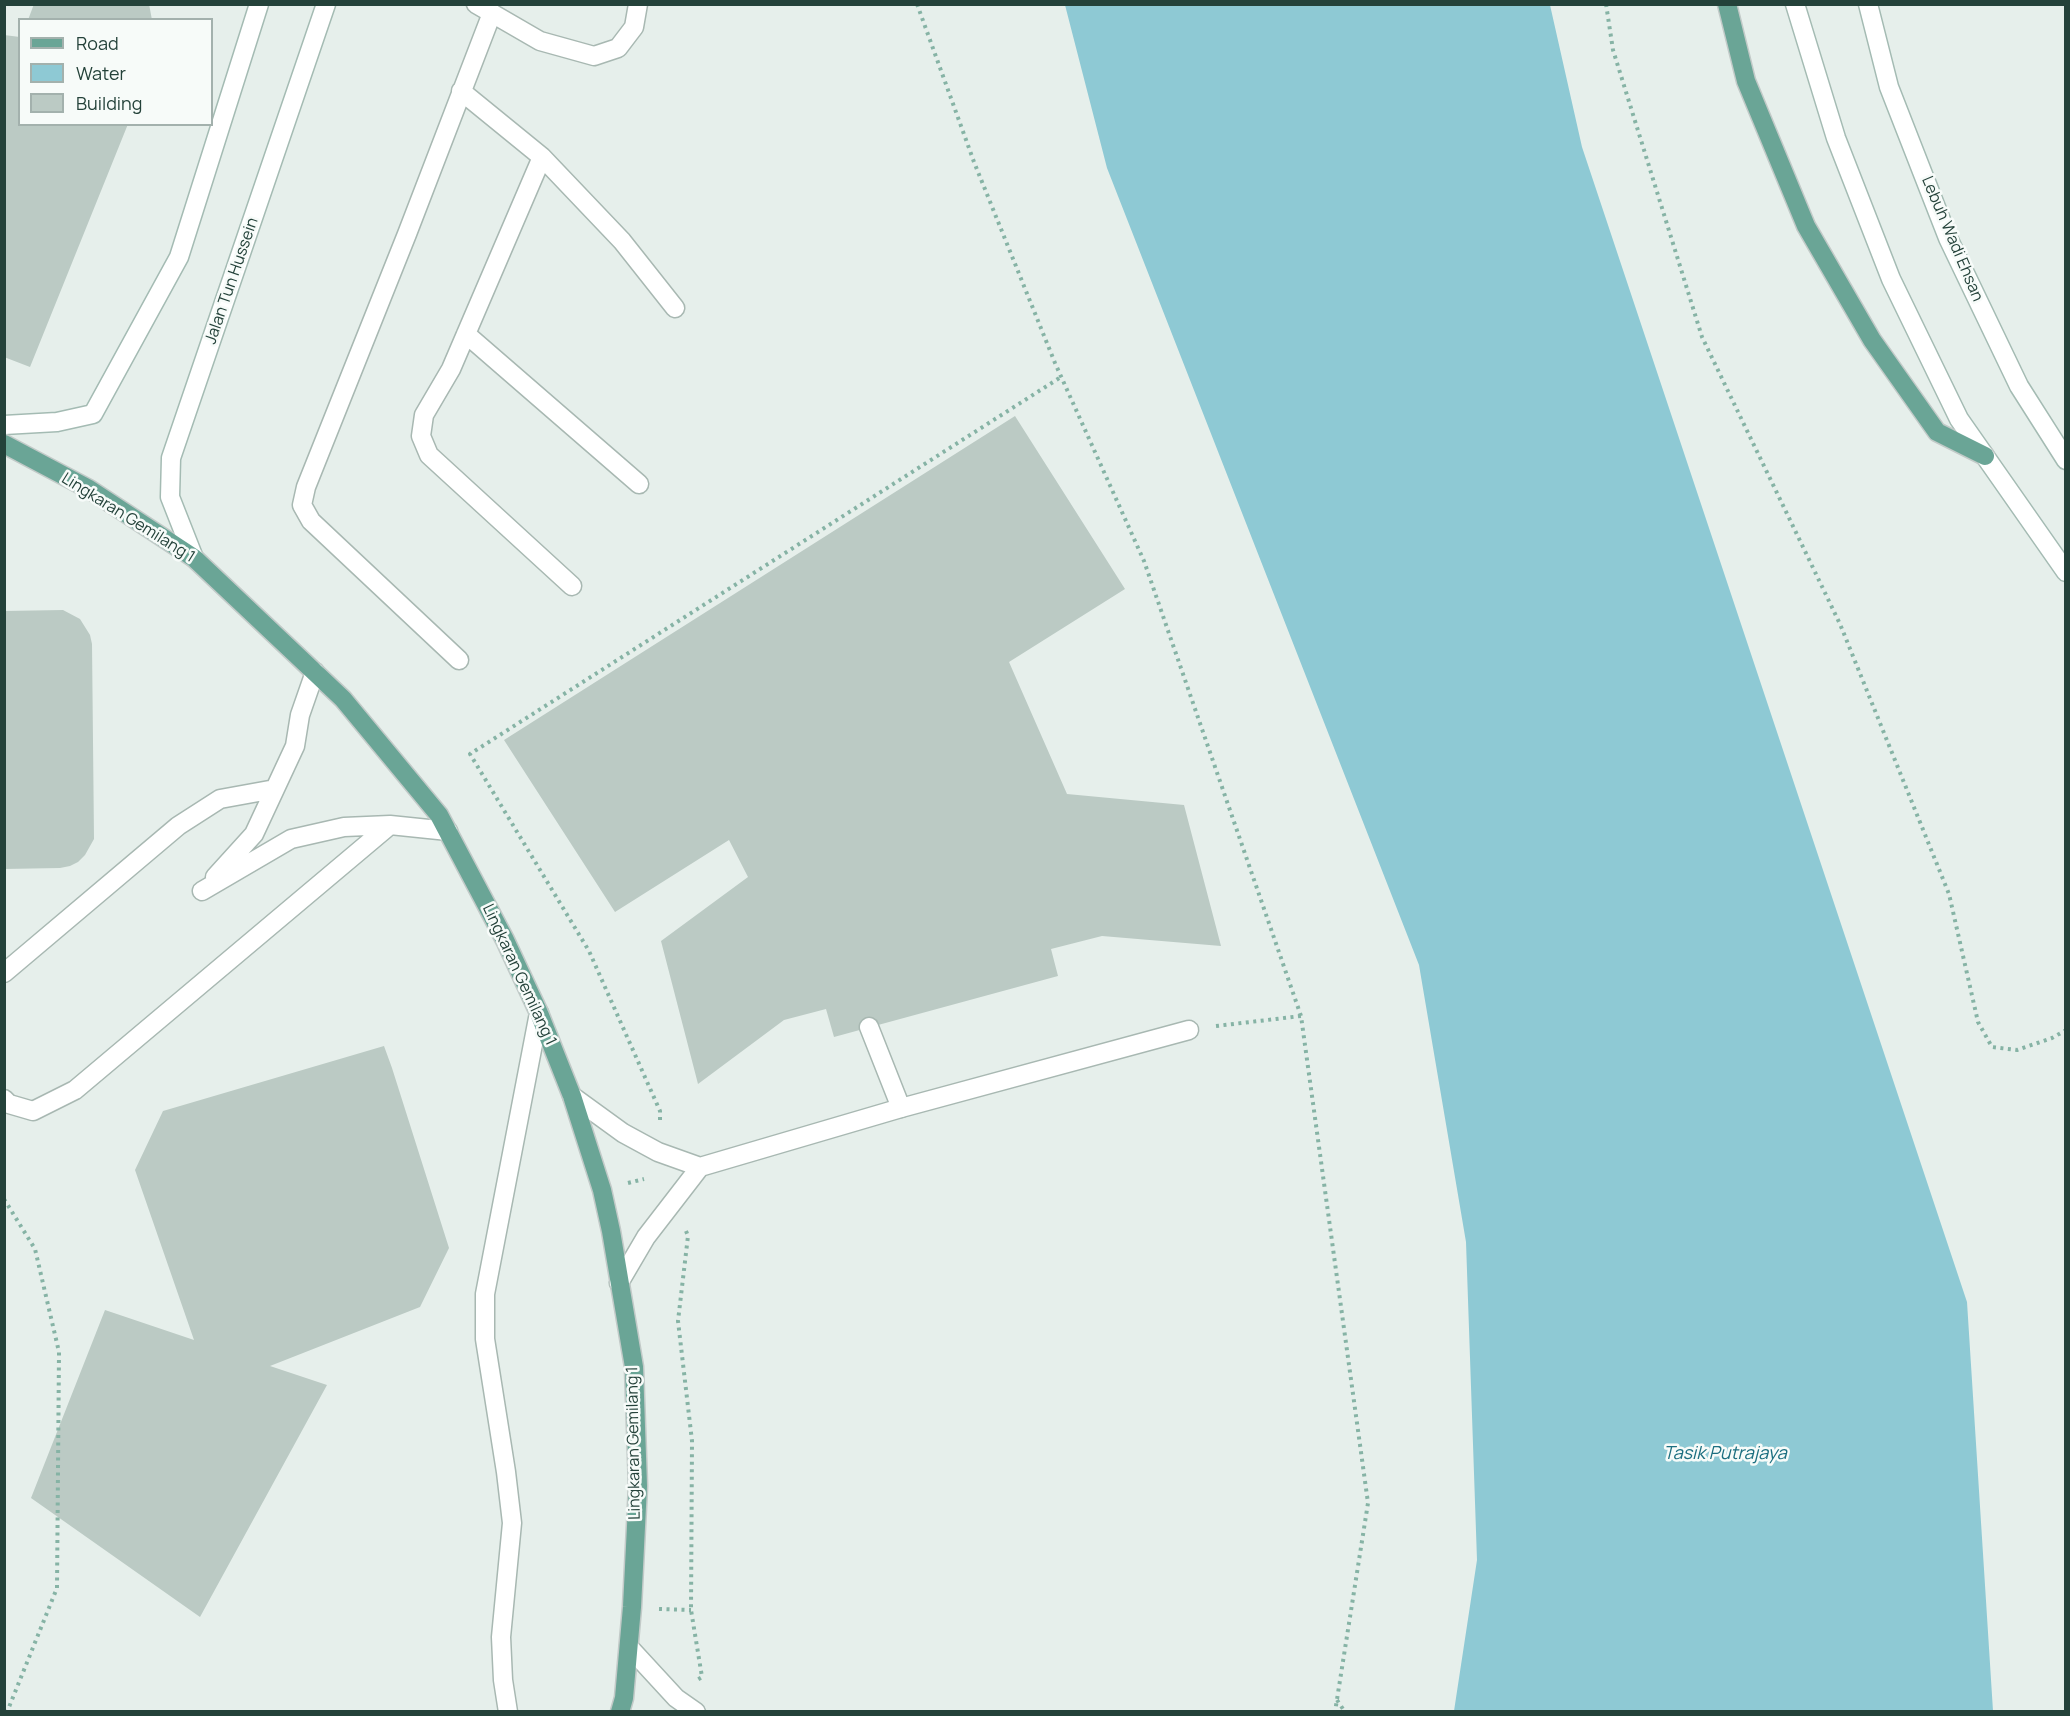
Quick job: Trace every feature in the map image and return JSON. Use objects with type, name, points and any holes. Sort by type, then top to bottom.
[{"type":"main road","points":[[4,426],[57,422],[93,414],[178,257],[259,4]]},
{"type":"main road","points":[[459,660],[311,521],[302,505],[306,487],[461,91],[484,9],[540,41],[594,56],[618,48],[634,27],[638,4]]},
{"type":"main road","points":[[1727,4],[1746,81],[1806,226],[1872,340],[1937,432],[1985,456]]},
{"type":"main road","points":[[1795,4],[1836,138],[1891,279],[1959,419],[2066,572]]},
{"type":"main road","name":"Lebuh Wadi Ehsan","points":[[1868,4],[1889,87],[1948,238],[2019,386],[2066,460]]},
{"type":"main road","name":"Jalan Tun Hussein","points":[[194,558],[170,497],[171,458],[329,5]]},
{"type":"main road","points":[[461,91],[542,157],[622,241],[675,308]]},
{"type":"main road","points":[[542,157],[451,369],[424,414],[421,435],[429,455],[572,586]]},
{"type":"main road","points":[[466,334],[639,484]]},
{"type":"main road","name":"Lingkaran Gemilang 1","points":[[4,444],[89,489],[194,558],[343,699],[439,815],[505,940],[539,1013],[572,1096],[602,1190],[634,1368],[638,1486],[629,1647],[624,1698],[620,1712]]},
{"type":"main road","points":[[315,672],[300,715],[295,746],[254,834],[202,891],[291,839],[344,827],[390,825],[448,831]]},
{"type":"main road","points":[[4,973],[178,826],[220,800],[275,789]]},
{"type":"main road","points":[[4,1099],[9,1104],[33,1111],[75,1090],[390,825]]},
{"type":"main road","points":[[508,1712],[503,1680],[501,1637],[512,1523],[485,1339],[485,1294],[539,1013]]},
{"type":"main road","points":[[869,1027],[901,1108]]},
{"type":"main road","points":[[619,1282],[646,1237],[700,1167],[901,1108],[1189,1029]]},
{"type":"main road","points":[[572,1096],[623,1133],[658,1152],[700,1167]]},
{"type":"main road","points":[[629,1647],[676,1698],[696,1712]]},
{"type":"path","points":[[917,4],[974,162],[1061,377],[1144,561],[1301,1016],[1368,1503],[1335,1712]]},
{"type":"path","points":[[1606,4],[1613,50],[1702,337],[1840,624],[1949,894],[1978,1022],[1992,1047],[2017,1050],[2052,1038],[2066,1030]]},
{"type":"path","points":[[470,754],[1061,377]]},
{"type":"path","points":[[1189,1029],[1301,1016]]},
{"type":"path","points":[[602,1190],[655,1176]]},
{"type":"path","points":[[4,1199],[35,1249],[59,1352],[57,1588],[7,1712]]},
{"type":"path","points":[[1337,1699],[1345,1712]]},
{"type":"water","name":"Tasik Putrajaya","points":[[1065,5],[1550,5],[1582,147],[1967,1302],[1993,1711],[1454,1711],[1477,1560],[1466,1242],[1419,965],[1107,168]]},
{"type":"building","points":[[34,4],[149,4],[152,18],[29,18]]},
{"type":"building","points":[[4,35],[18,37],[18,126],[127,126],[30,367],[4,357]]},
{"type":"building","points":[[1015,416],[1125,589],[1009,662],[1067,794],[1184,805],[1221,946],[1102,936],[1051,949],[1058,976],[834,1037],[826,1009],[784,1020],[698,1084],[661,941],[748,877],[729,840],[615,912],[504,740]]},
{"type":"building","points":[[63,610],[80,619],[90,635],[92,644],[94,839],[85,855],[70,866],[4,869],[4,611]]},
{"type":"building","points":[[384,1046],[449,1248],[420,1307],[270,1366],[327,1385],[200,1617],[31,1498],[105,1310],[194,1340],[135,1170],[163,1111]]}]
